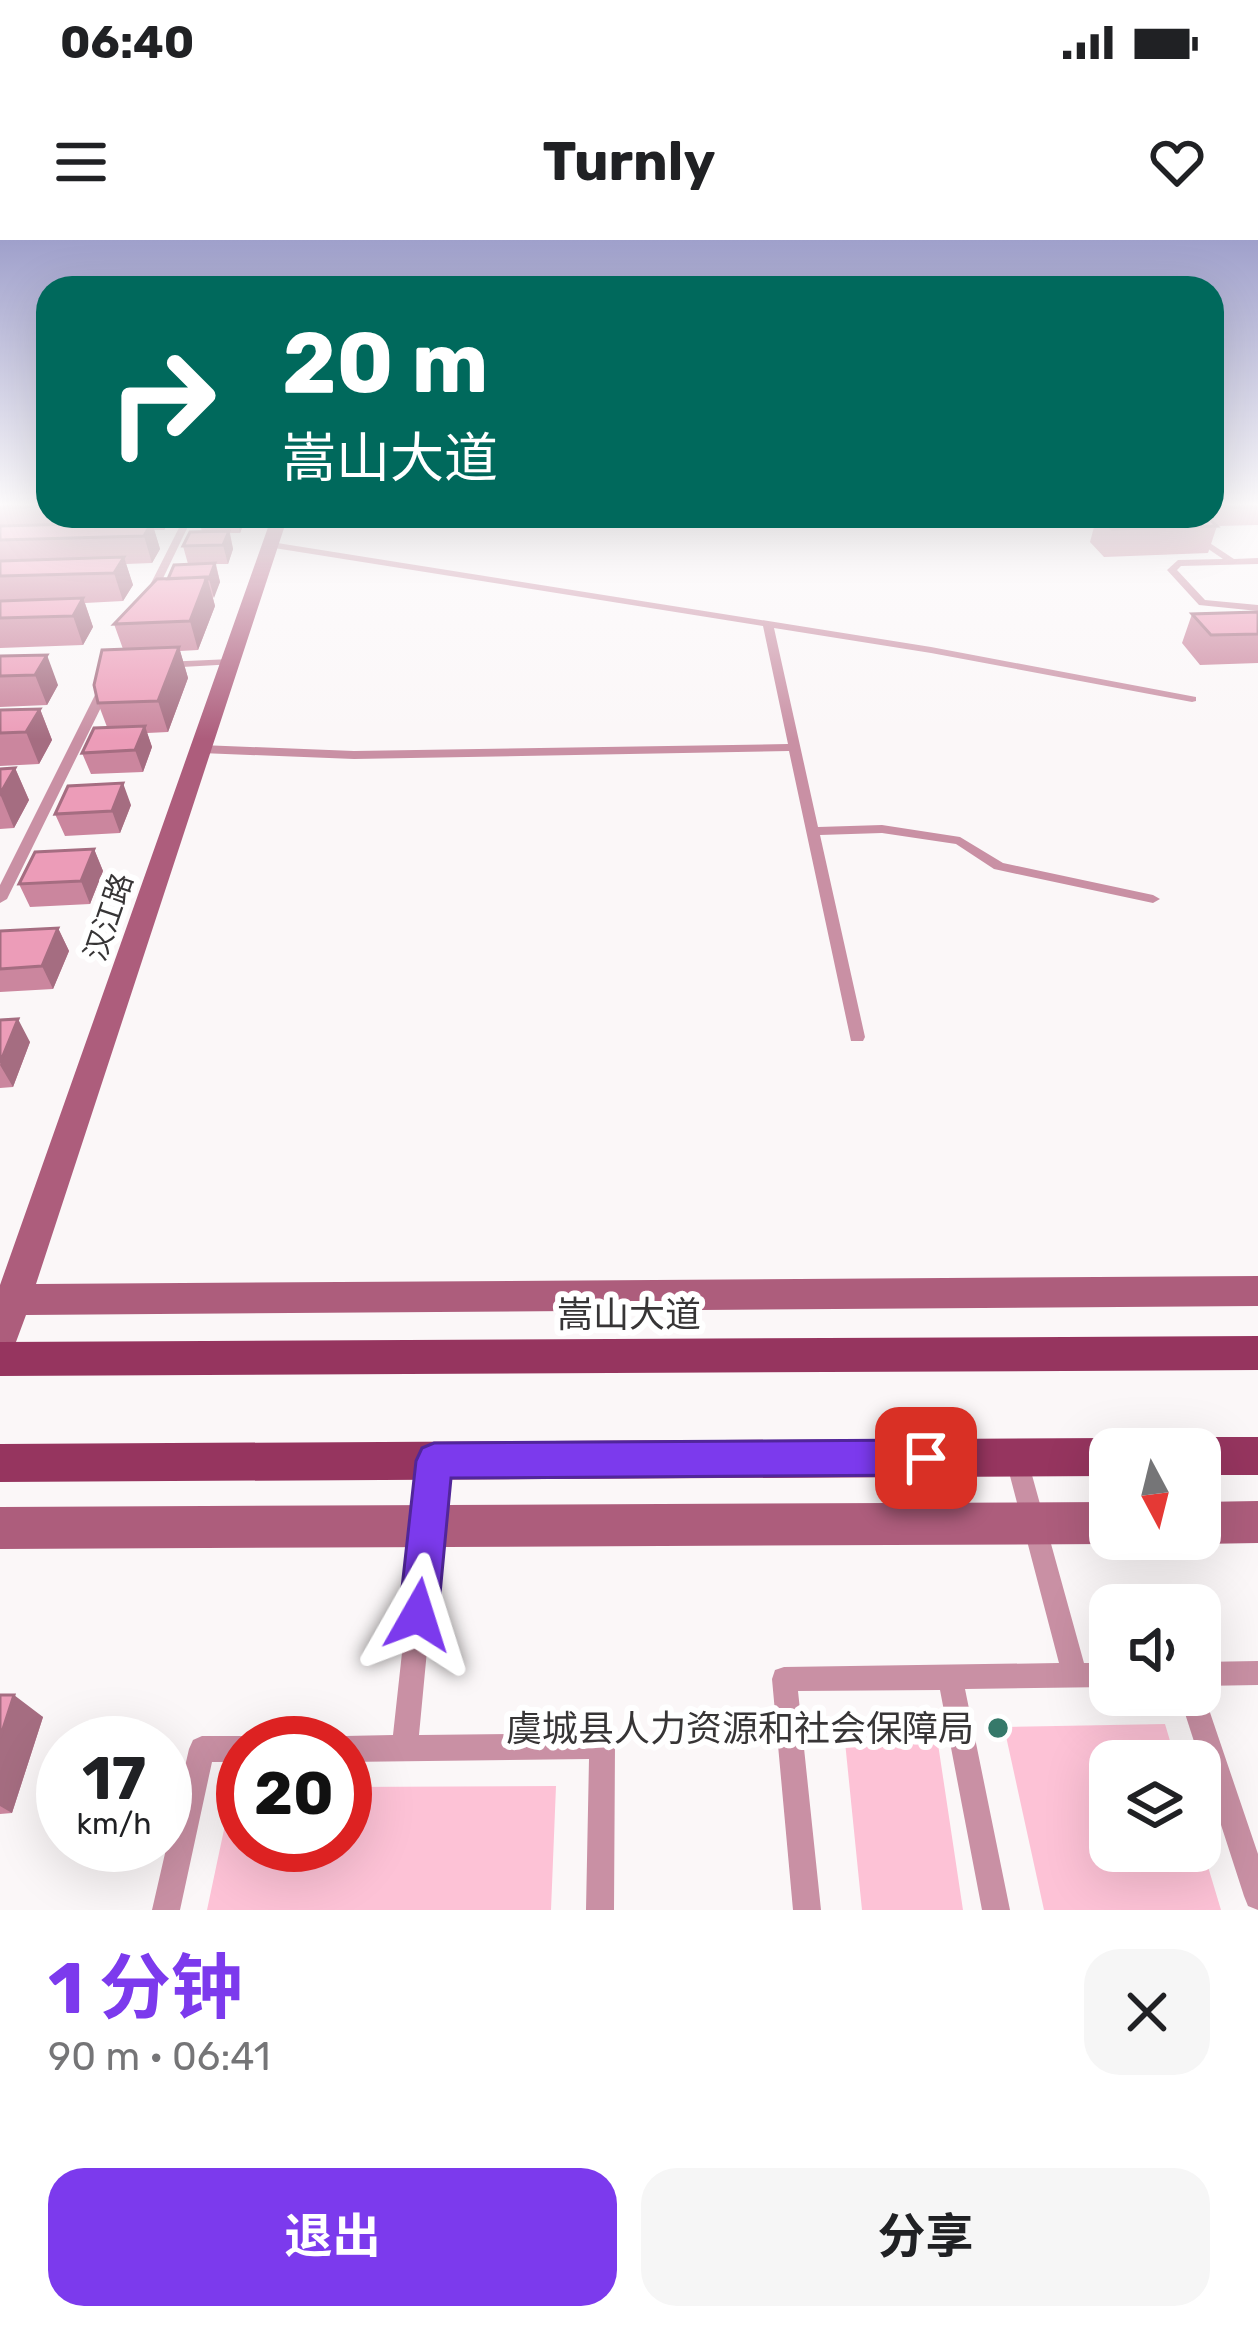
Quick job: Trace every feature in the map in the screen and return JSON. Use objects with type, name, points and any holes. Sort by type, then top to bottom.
[{"type":"main road","name":"汉江路","points":[[0,1340],[7,1300],[258,584]]},
{"type":"main road","points":[[7,1300],[1258,1291]]},
{"type":"main road","name":"嵩山大道","points":[[0,1360],[1258,1353]]},
{"type":"main road","points":[[1221,1456],[1258,1456]]},
{"type":"main road","points":[[0,1463],[1089,1457]]},
{"type":"main road","points":[[1221,1523],[1258,1522]]},
{"type":"main road","points":[[0,1528],[1089,1523]]},
{"type":"lane","points":[[143,610],[156,584]]},
{"type":"lane","points":[[503,584],[1192,699]]},
{"type":"lane","points":[[1185,584],[1202,603],[1258,608]]},
{"type":"lane","points":[[768,625],[856,1037]]},
{"type":"lane","points":[[138,666],[231,662]]},
{"type":"lane","points":[[0,899],[115,667]]},
{"type":"lane","points":[[201,749],[354,755],[794,747]]},
{"type":"lane","points":[[812,831],[882,829],[961,841],[999,866],[1153,899]]},
{"type":"lane","points":[[1016,1457],[1075,1676]]},
{"type":"lane","points":[[405,1748],[434,1461]]},
{"type":"lane","points":[[1221,1674],[1258,1673]]},
{"type":"lane","points":[[807,1910],[784,1679],[1089,1676]]},
{"type":"lane","points":[[950,1677],[996,1910]]},
{"type":"lane","points":[[1199,1716],[1258,1896]]},
{"type":"lane","points":[[372,1749],[602,1746],[600,1910]]},
{"type":"lane","points":[[166,1910],[202,1749],[216,1749]]},
{"type":"shaded area","points":[[843,1722],[935,1724],[963,1910],[862,1910]]},
{"type":"shaded area","points":[[1165,1724],[1170,1740],[1089,1740],[1089,1872],[1210,1872],[1221,1910],[1044,1910],[1004,1727]]},
{"type":"shaded area","points":[[556,1786],[551,1910],[207,1910],[216,1867],[216,1872],[372,1872],[372,1787]]},
{"type":"building","points":[[152,584],[204,584],[190,621],[114,624]]},
{"type":"building","points":[[83,598],[73,616],[0,618],[0,601]]},
{"type":"building","points":[[1258,612],[1258,634],[1211,635],[1192,614]]},
{"type":"building","points":[[179,647],[158,701],[98,703],[94,685],[102,650]]},
{"type":"building","points":[[47,655],[35,675],[0,676],[0,656]]},
{"type":"building","points":[[40,709],[26,732],[0,733],[0,710]]},
{"type":"building","points":[[145,726],[135,750],[82,753],[94,728]]},
{"type":"building","points":[[15,768],[0,794],[0,769]]},
{"type":"building","points":[[123,783],[112,811],[55,814],[68,786]]},
{"type":"building","points":[[94,849],[81,881],[19,884],[35,852]]},
{"type":"building","points":[[58,928],[42,966],[0,969],[0,931]]},
{"type":"building","points":[[18,1019],[0,1063],[0,1020]]},
{"type":"building","points":[[0,1695],[14,1695],[0,1738]]},
{"type":"place","name":"虞城县人力资源和社会保障局","points":[[998,1728]]},
{"type":"route","points":[[418,1615],[434,1461],[926,1458]]}]
